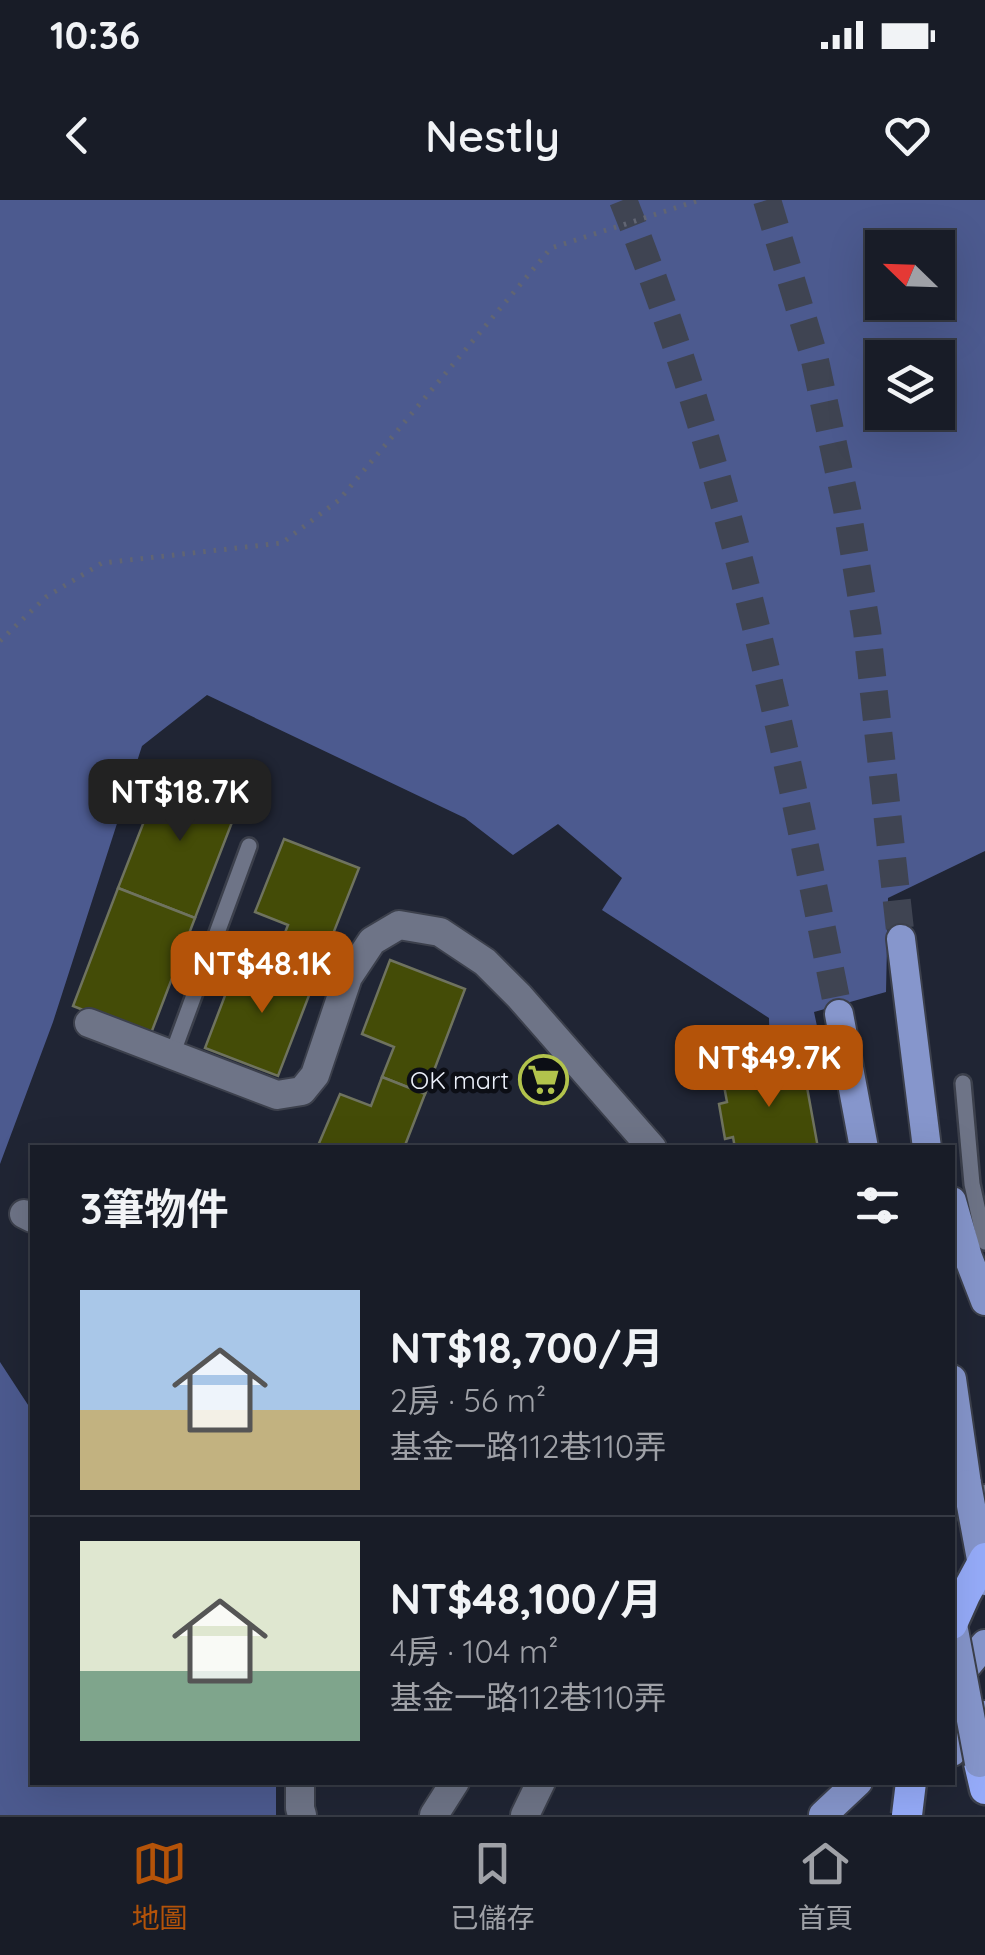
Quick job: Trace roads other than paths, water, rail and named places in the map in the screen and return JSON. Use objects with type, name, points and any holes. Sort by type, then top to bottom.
[{"type":"highway","points":[[955,1616],[985,1558]]},
{"type":"highway","points":[[907,1815],[911,1785]]},
{"type":"main road","points":[[901,939],[926,1145]]},
{"type":"main road","points":[[838,1014],[863,1145]]},
{"type":"main road","points":[[920,1088],[937,1145]]},
{"type":"main road","points":[[955,1211],[985,1301]]},
{"type":"main road","points":[[955,1401],[985,1582]]},
{"type":"main road","points":[[955,1644],[972,1768]]},
{"type":"main road","points":[[955,1680],[985,1645]]},
{"type":"main road","points":[[972,1768],[985,1715]]},
{"type":"main road","points":[[824,1815],[855,1785]]},
{"type":"main road","points":[[890,1815],[919,1785]]},
{"type":"street","points":[[88,1023],[277,1095],[302,1091],[315,1075],[348,977],[372,940],[400,925],[440,932],[485,962],[519,996],[649,1145]]},
{"type":"street","points":[[300,1785],[302,1815]]},
{"type":"street","points":[[434,1815],[453,1785]]},
{"type":"street","points":[[525,1815],[540,1785]]},
{"type":"lane","points":[[172,1054],[250,846]]},
{"type":"lane","points":[[962,1083],[972,1184],[985,1242]]},
{"type":"tunnel","points":[[623,200],[660,299],[723,500],[774,704],[839,1014]]},
{"type":"tunnel","points":[[767,200],[814,356],[847,509],[867,630],[901,939]]},
{"type":"place","name":"OK mart","points":[[544,1079]]}]
